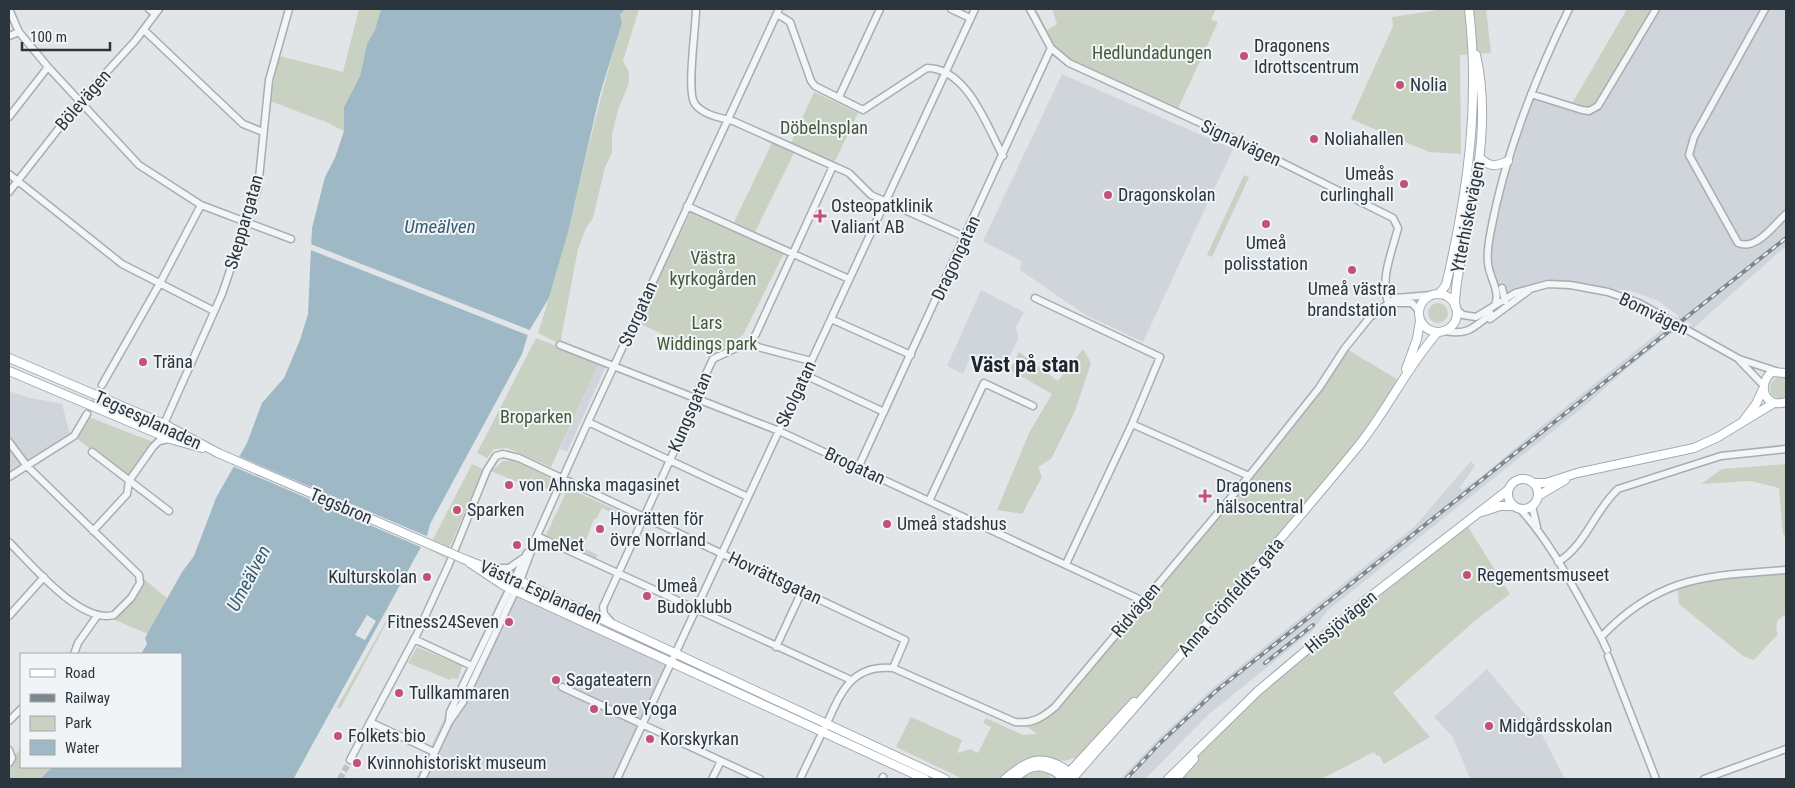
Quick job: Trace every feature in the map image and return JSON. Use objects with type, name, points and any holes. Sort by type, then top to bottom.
[{"type":"main road","name":"Ytterhiskevägen","points":[[1435,295],[1446,285],[1469,174],[1474,107],[1472,38],[1469,9]]},
{"type":"main road","name":"Ytterhiskevägen","points":[[1456,307],[1455,286],[1480,158],[1482,108],[1478,64],[1472,38]]},
{"type":"main road","points":[[1480,158],[1491,166],[1497,166],[1508,161]]},
{"type":"main road","points":[[1388,404],[1410,360],[1420,321],[1419,311],[1423,301],[1435,295],[1447,296],[1456,307],[1454,323],[1446,331],[1437,332],[1426,329],[1420,321]]},
{"type":"main road","points":[[1388,404],[1422,350],[1437,332]]},
{"type":"main road","name":"Tegsesplanaden","points":[[9,358],[164,424],[218,453]]},
{"type":"main road","name":"Tegsesplanaden","points":[[9,371],[170,439],[218,453]]},
{"type":"main road","points":[[1740,425],[1756,404],[1767,377],[1777,371],[1786,373]]},
{"type":"main road","points":[[1763,387],[1769,400],[1774,403]]},
{"type":"main road","points":[[1577,473],[1538,496],[1532,506],[1517,508],[1510,500],[1508,490],[1515,481],[1524,479],[1533,483],[1546,483],[1577,473],[1694,448],[1740,425],[1774,403],[1786,402]]},
{"type":"main road","name":"Anna Grönfeldts gata","points":[[1063,779],[1072,776],[1114,722],[1166,671],[1257,569],[1357,448],[1388,404]]},
{"type":"main road","name":"Tegsbron","points":[[218,453],[464,559]]},
{"type":"main road","points":[[1533,483],[1538,496]]},
{"type":"main road","name":"Hissjövägen","points":[[1168,779],[1177,777],[1220,727],[1258,691],[1465,522],[1508,490]]},
{"type":"main road","name":"Hissjövägen","points":[[1465,522],[1485,510],[1500,506],[1517,508]]},
{"type":"main road","name":"Västra Esplanaden","points":[[464,559],[492,568],[515,584],[548,594],[676,652],[945,779]]},
{"type":"main road","name":"Västra Esplanaden","points":[[464,559],[671,663],[925,779]]},
{"type":"main road","points":[[1005,779],[1021,765],[1038,760],[1056,763],[1072,776]]},
{"type":"main road","points":[[1015,779],[1023,771],[1038,766],[1051,768],[1063,779]]},
{"type":"street","points":[[9,9],[19,32],[48,67],[140,164],[201,206],[291,239]]},
{"type":"street","points":[[149,9],[157,11]]},
{"type":"street","name":"Skeppargatan","points":[[164,424],[234,262],[258,188],[270,80],[289,9]]},
{"type":"street","points":[[696,9],[692,100],[699,108],[833,166],[853,176],[871,195],[965,237]]},
{"type":"street","points":[[839,97],[880,9]]},
{"type":"street","points":[[951,9],[970,18]]},
{"type":"street","name":"Skolgatan","points":[[617,779],[975,9]]},
{"type":"street","name":"Signalvägen","points":[[1030,9],[1051,48],[1069,63],[1225,134],[1393,218],[1398,228],[1384,280],[1384,291],[1388,303]]},
{"type":"street","points":[[1505,299],[1491,275],[1488,261],[1488,246],[1495,207],[1508,161],[1531,94],[1569,9]]},
{"type":"street","points":[[1531,94],[1582,110],[1589,111],[1598,106],[1656,9]]},
{"type":"street","points":[[1766,9],[1694,137],[1689,155],[1738,243],[1747,245],[1756,242],[1786,214]]},
{"type":"street","name":"Bölevägen","points":[[9,192],[81,100],[144,30],[157,11]]},
{"type":"street","points":[[778,11],[790,22],[813,84],[863,110],[927,68],[946,72],[964,85],[1003,156]]},
{"type":"street","name":"Storgatan","points":[[422,779],[449,722],[463,702],[562,478],[778,11]]},
{"type":"street","points":[[144,30],[243,124],[264,132]]},
{"type":"street","points":[[9,36],[19,32]]},
{"type":"street","name":"Dragongatan","points":[[858,468],[1051,48]]},
{"type":"street","points":[[9,117],[48,67]]},
{"type":"street","points":[[811,361],[758,347],[750,341],[759,328],[833,166]]},
{"type":"street","points":[[9,174],[117,260],[214,310]]},
{"type":"street","points":[[102,385],[201,206]]},
{"type":"street","points":[[687,206],[849,279]]},
{"type":"street","name":"Bomvägen","points":[[1456,307],[1468,317],[1476,317],[1505,299],[1533,287],[1548,284],[1570,285],[1625,296],[1739,359],[1777,371]]},
{"type":"street","points":[[1499,290],[1517,295]]},
{"type":"street","points":[[1495,305],[1499,290]]},
{"type":"street","name":"Ridvägen","points":[[893,668],[910,679],[1008,720],[1022,723],[1034,721],[1045,716],[1055,707],[1249,476],[1319,388],[1360,329],[1388,303],[1400,298],[1435,295]]},
{"type":"street","name":"Bomvägen","points":[[1446,331],[1460,332],[1476,327],[1517,295]]},
{"type":"street","points":[[1035,298],[1160,356],[1132,424],[1066,564]]},
{"type":"street","name":"Bomvägen","points":[[1476,327],[1505,299]]},
{"type":"street","points":[[1388,303],[1412,303],[1419,311]]},
{"type":"street","points":[[831,319],[911,355]]},
{"type":"street","name":"Kungsgatan","points":[[613,624],[604,614],[603,608],[643,516],[696,403],[695,398],[713,359],[750,341]]},
{"type":"street","name":"Brogatan","points":[[560,345],[779,431],[1143,601]]},
{"type":"street","name":"Bomvägen","points":[[1739,359],[1763,387]]},
{"type":"street","points":[[805,375],[884,412]]},
{"type":"street","points":[[929,501],[984,383],[1033,406]]},
{"type":"street","points":[[9,478],[74,436],[87,414]]},
{"type":"street","points":[[588,422],[748,497]]},
{"type":"street","points":[[1132,424],[1249,476]]},
{"type":"street","points":[[94,531],[127,494],[129,481],[156,443],[170,439]]},
{"type":"street","points":[[9,442],[27,466],[140,578],[131,598],[121,609],[108,617],[97,616],[75,605],[9,542]]},
{"type":"street","points":[[1558,562],[1577,547],[1605,501],[1618,489],[1721,456],[1786,449]]},
{"type":"street","points":[[92,452],[169,511]]},
{"type":"street","name":"Hovrättsgatan","points":[[414,639],[449,564],[492,460],[503,454],[512,455],[562,478],[905,640],[893,668]]},
{"type":"street","points":[[1532,506],[1537,528]]},
{"type":"street","points":[[1517,508],[1537,528],[1601,637],[1656,779]]},
{"type":"street","points":[[536,537],[776,648],[851,680]]},
{"type":"street","name":"Storgatan","points":[[449,722],[450,712],[515,584],[525,556],[536,537]]},
{"type":"street","points":[[492,568],[512,566],[525,556]]},
{"type":"street","points":[[1601,637],[1651,595],[1678,584],[1713,575],[1786,570]]},
{"type":"street","points":[[9,616],[44,577]]},
{"type":"street","points":[[776,648],[802,591]]},
{"type":"street","points":[[74,653],[81,637],[97,616]]},
{"type":"street","points":[[350,760],[414,639],[472,666]]},
{"type":"street","points":[[800,779],[840,694],[851,680],[867,671],[893,668]]},
{"type":"street","points":[[562,687],[760,779]]},
{"type":"street","points":[[9,721],[20,710]]},
{"type":"street","points":[[370,722],[434,752]]},
{"type":"street","points":[[1704,779],[1786,749]]},
{"type":"street","points":[[9,750],[10,761]]},
{"type":"street","points":[[712,779],[721,761]]},
{"type":"shaded area","points":[[1656,9],[1786,9],[1786,246],[1690,331],[1692,324],[1687,321],[1625,370],[1592,400],[1327,611],[1313,630],[1208,715],[1145,779],[1120,779],[1157,740],[1213,688],[1415,526],[1471,461],[1475,466],[1460,487],[1462,490],[1482,476],[1679,316],[1658,301],[1632,291],[1558,284],[1511,293],[1505,292],[1489,269],[1495,207],[1531,94],[1570,107]]},
{"type":"shaded area","name":"Dragonskolan","points":[[1062,74],[1233,149],[1143,342],[1086,315],[1020,270],[1021,261],[983,241]]},
{"type":"shaded area","points":[[981,290],[1024,312],[1016,327],[1018,339],[1005,367],[972,354],[963,374],[947,366]]},
{"type":"shaded area","points":[[599,363],[606,366],[567,452],[560,449]]},
{"type":"shaded area","points":[[9,391],[30,398],[62,404],[69,431],[74,436],[9,477]]},
{"type":"shaded area","points":[[505,586],[671,663],[617,779],[416,779]]},
{"type":"shaded area","name":"Midgårdsskolan","points":[[1487,669],[1542,735],[1565,779],[1470,779],[1453,737],[1434,717]]},
{"type":"green space","points":[[359,9],[381,9],[375,31],[367,44],[360,76],[344,107],[344,131],[324,121],[325,119],[323,121],[270,101],[279,56],[343,72]]},
{"type":"green space","points":[[626,9],[639,9],[623,61],[629,72],[629,83],[618,110],[612,134],[612,153],[605,167],[593,218],[586,228],[578,249],[560,344],[538,333],[561,256],[600,101],[622,23],[620,14]]},
{"type":"green space","name":"Hedlundadungen","points":[[1030,9],[1036,9],[1047,30],[1057,24],[1052,9],[1216,9],[1211,19],[1218,22],[1176,113],[1088,73],[1051,48]]},
{"type":"green space","points":[[1444,9],[1486,9],[1491,53],[1460,55],[1461,154],[1429,152],[1351,119],[1393,26],[1392,17]]},
{"type":"green space","points":[[1627,9],[1656,9],[1593,109],[1570,107]]},
{"type":"green space","name":"Döbelnsplan","points":[[814,92],[858,113],[834,163],[791,143]]},
{"type":"green space","points":[[773,141],[795,151],[755,232],[734,222]]},
{"type":"green space","points":[[1244,175],[1249,177],[1212,257],[1207,255]]},
{"type":"green space","name":"Västra kyrkogården","points":[[691,212],[784,253],[743,335],[711,356],[636,322]]},
{"type":"green space","points":[[1438,303],[1445,306],[1448,313],[1445,320],[1438,323],[1431,320],[1428,313],[1431,306]]},
{"type":"green space","name":"Broparken","points":[[536,338],[599,363],[551,467],[507,448],[494,449],[487,458],[477,453]]},
{"type":"green space","points":[[1345,348],[1400,381],[1389,403],[1231,599],[1079,761],[1073,758],[1056,761],[1031,758],[1018,763],[1000,779],[963,779],[896,747],[911,717],[962,740],[957,753],[970,749],[978,753],[991,727],[983,723],[986,718],[1023,735],[1037,734],[1022,723],[1045,716],[1249,476]]},
{"type":"green space","points":[[1083,349],[1091,363],[1075,411],[1051,459],[1038,467],[1042,477],[1022,514],[997,510],[1029,433],[1052,394],[1010,370],[1019,352],[1058,381]]},
{"type":"green space","points":[[1779,377],[1786,378],[1786,398],[1781,399],[1772,395],[1770,389],[1774,380]]},
{"type":"green space","points":[[86,416],[156,443],[129,481],[74,436]]},
{"type":"green space","points":[[503,461],[515,461],[550,478],[549,490],[534,484],[532,488],[491,471]]},
{"type":"green space","name":"Sparken","points":[[472,464],[483,469],[445,558],[428,549]]},
{"type":"green space","points":[[1786,464],[1786,536],[1783,534],[1779,488],[1750,481],[1701,484],[1722,469]]},
{"type":"green space","points":[[568,488],[618,511],[616,515],[602,508],[596,519],[594,519],[583,548],[598,555],[596,558],[546,535]]},
{"type":"green space","points":[[1465,522],[1510,594],[1477,619],[1393,693],[1430,737],[1384,764],[1379,755],[1377,756],[1374,752],[1321,779],[1180,779],[1220,727]]},
{"type":"green space","points":[[1786,570],[1786,615],[1777,622],[1778,634],[1754,660],[1743,656],[1679,604],[1677,584]]},
{"type":"green space","points":[[139,575],[168,599],[148,634],[108,617],[114,615],[140,583]]},
{"type":"green space","points":[[387,622],[340,709],[337,707]]},
{"type":"green space","points":[[417,647],[462,666],[458,679],[451,678],[450,680],[408,663]]},
{"type":"green space","points":[[20,749],[20,768],[51,768],[40,779],[9,779],[9,763]]},
{"type":"green space","points":[[1038,770],[1047,771],[1051,779],[1020,779],[1030,772]]},
{"type":"water","name":"Umeälven","points":[[381,9],[626,9],[620,14],[622,23],[600,94],[568,232],[549,298],[529,331],[522,354],[430,524],[427,536],[294,778],[40,779],[51,768],[182,768],[182,653],[142,653],[147,644],[145,638],[182,572],[194,556],[216,498],[247,443],[262,403],[284,378],[300,340],[308,314],[312,228],[325,177],[335,158],[344,131],[344,107],[360,76],[367,44],[375,30]]},
{"type":"pier","points":[[308,243],[532,331],[530,336],[308,249]]},
{"type":"pier","points":[[236,455],[429,537],[423,548],[230,465]]},
{"type":"pier","points":[[367,615],[376,621],[365,640],[355,635]]},
{"type":"tunnel","points":[[87,414],[102,385]]},
{"type":"tunnel","points":[[340,779],[350,760]]},
{"type":"railway","points":[[1126,779],[1160,743],[1216,691],[1786,238]]},
{"type":"railway","points":[[1265,663],[1313,625]]},
{"type":"place","name":"Dragonens Idrottscentrum","points":[[1244,56]]},
{"type":"place","name":"Nolia","points":[[1400,85]]},
{"type":"place","name":"Noliahallen","points":[[1314,139]]},
{"type":"place","name":"Umeås curlinghall","points":[[1404,184]]},
{"type":"place","name":"Dragonskolan","points":[[1108,195]]},
{"type":"place","name":"Osteopatklinik Valiant AB","points":[[820,216]]},
{"type":"place","name":"Umeå polisstation","points":[[1266,224]]},
{"type":"place","name":"Umeå västra brandstation","points":[[1352,270]]},
{"type":"place","name":"Träna","points":[[143,362]]},
{"type":"place","name":"von Ahnska magasinet","points":[[509,485]]},
{"type":"place","name":"Dragonens hälsocentral","points":[[1205,496]]},
{"type":"place","name":"Sparken","points":[[457,510]]},
{"type":"place","name":"Umeå stadshus","points":[[887,524]]},
{"type":"place","name":"Hovrätten för övre Norrland","points":[[600,529]]},
{"type":"place","name":"UmeNet","points":[[517,545]]},
{"type":"place","name":"Regementsmuseet","points":[[1467,575]]},
{"type":"place","name":"Kulturskolan","points":[[427,577]]},
{"type":"place","name":"Umeå Budoklubb","points":[[647,596]]},
{"type":"place","name":"Fitness24Seven","points":[[509,622]]},
{"type":"place","name":"Sagateatern","points":[[556,680]]},
{"type":"place","name":"Tullkammaren","points":[[399,693]]},
{"type":"place","name":"Love Yoga","points":[[594,709]]},
{"type":"place","name":"Midgårdsskolan","points":[[1489,726]]},
{"type":"place","name":"Folkets bio","points":[[338,736]]},
{"type":"place","name":"Korskyrkan","points":[[650,739]]},
{"type":"place","name":"Kvinnohistoriskt museum","points":[[357,763]]},
{"type":"district","name":"Väst på stan","points":[[1025,364]]},
{"type":"park label","name":"Lars Widdings park","points":[[707,333]]}]
